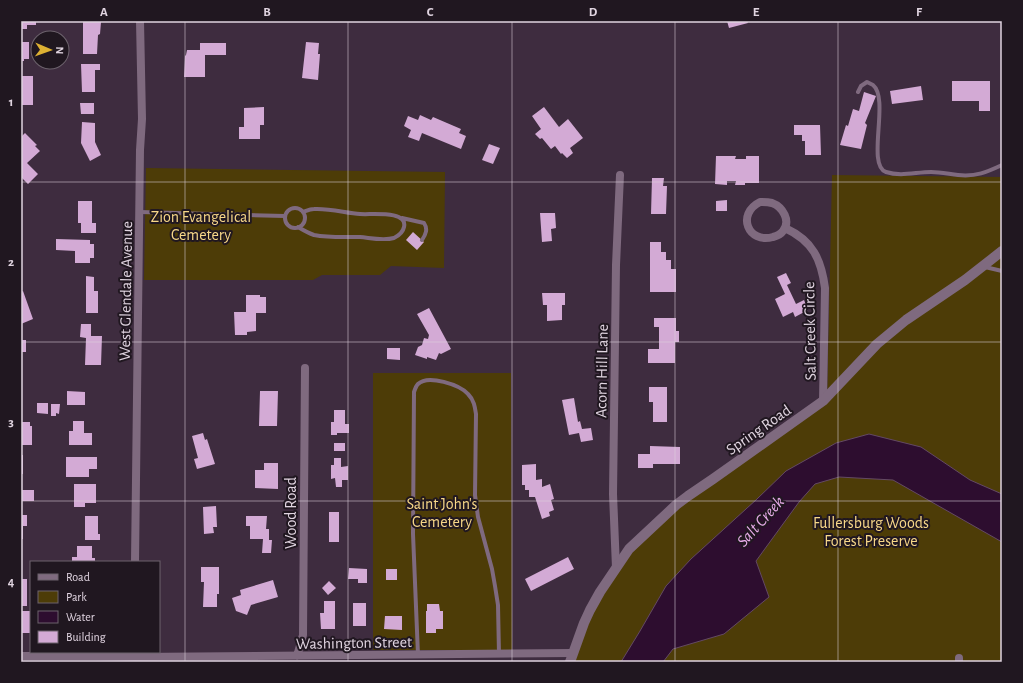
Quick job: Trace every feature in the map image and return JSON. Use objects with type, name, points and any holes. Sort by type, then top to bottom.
[{"type":"street","name":"West Glendale Avenue","points":[[136,561],[140,150],[142,119],[140,21]]},
{"type":"street","name":"Acorn Hill Lane","points":[[616,568],[613,494],[616,265],[620,175]]},
{"type":"street","points":[[760,202],[772,203],[782,210],[786,222],[785,228],[776,236],[763,239],[751,232],[746,219],[748,213],[754,205],[760,202]]},
{"type":"street","name":"Salt Creek Circle","points":[[785,228],[799,236],[808,244],[820,264],[823,276],[825,288],[823,401]]},
{"type":"street","name":"Spring Road","points":[[571,658],[590,610],[616,568],[629,549],[676,504],[823,401],[877,344],[906,320],[965,280],[1002,251]]},
{"type":"street","name":"Wood Road","points":[[297,656],[304,635],[305,368]]},
{"type":"street","name":"Washington Street","points":[[21,656],[135,657],[499,654],[571,658]]},
{"type":"lane","points":[[858,92],[861,86],[867,82],[874,86],[878,96],[878,157],[881,168],[884,171],[898,174],[932,172],[970,175],[982,174],[1002,164]]},
{"type":"lane","points":[[298,227],[301,226],[305,219],[300,209],[296,208],[288,211],[285,216],[287,224],[293,227],[298,227],[306,232],[325,237],[382,240],[392,238],[401,233],[404,226],[402,218]]},
{"type":"lane","points":[[302,212],[314,208],[352,213],[398,216],[424,223],[427,230],[422,240]]},
{"type":"lane","points":[[140,212],[285,216]]},
{"type":"lane","points":[[983,266],[1001,270]]},
{"type":"lane","points":[[418,655],[413,534],[414,392],[418,383],[430,380],[442,381],[462,389],[468,393],[475,405],[474,485],[477,511],[496,586],[499,654]]},
{"type":"green space","name":"Zion Evangelical Cemetery","points":[[146,168],[445,172],[444,268],[391,266],[380,275],[322,275],[313,280],[144,280]]},
{"type":"green space","name":"Fullersburg Woods Forest Preserve","points":[[832,175],[1002,177],[1002,662],[572,662],[587,623],[607,585],[632,550],[674,511],[827,403]]},
{"type":"green space","name":"Saint John's Cemetery","points":[[373,373],[511,373],[512,650],[373,650]]},
{"type":"water","name":"Salt Creek","points":[[869,434],[921,447],[970,480],[1002,494],[1002,542],[893,480],[839,477],[815,484],[799,502],[756,561],[769,597],[724,634],[673,649],[663,662],[621,662],[666,586],[691,559],[786,471],[836,443]]},
{"type":"building","points":[[21,21],[36,21],[36,25],[27,25],[27,29],[21,29]]},
{"type":"building","points":[[727,21],[747,21],[748,23],[729,28]]},
{"type":"building","points":[[83,22],[101,22],[100,34],[98,35],[97,54],[83,54]]},
{"type":"building","points":[[21,42],[29,42],[29,59],[24,59],[24,61],[21,61]]},
{"type":"building","points":[[306,42],[319,43],[318,54],[320,54],[318,80],[302,78]]},
{"type":"building","points":[[200,43],[226,43],[226,55],[205,55],[205,77],[184,77],[185,56],[187,50],[200,50]]},
{"type":"building","points":[[81,64],[100,64],[100,70],[95,70],[95,92],[82,92]]},
{"type":"building","points":[[21,76],[33,76],[33,105],[21,105]]},
{"type":"building","points":[[952,81],[990,81],[990,111],[979,111],[979,101],[952,101]]},
{"type":"building","points":[[921,86],[923,100],[892,104],[890,91]]},
{"type":"building","points":[[864,92],[876,96],[865,123],[867,125],[861,149],[840,145],[853,109],[859,111]]},
{"type":"building","points":[[80,103],[94,103],[94,114],[81,114]]},
{"type":"building","points":[[264,107],[264,125],[260,125],[260,139],[239,139],[239,127],[244,127],[244,108]]},
{"type":"building","points":[[544,107],[559,127],[568,119],[583,138],[570,148],[573,153],[567,158],[562,153],[561,154],[555,146],[551,149],[542,138],[540,139],[535,134],[541,129],[532,116]]},
{"type":"building","points":[[420,115],[431,120],[433,117],[461,129],[459,133],[466,136],[461,149],[422,133],[419,141],[408,137],[411,130],[404,126],[408,116],[418,120]]},
{"type":"building","points":[[82,122],[95,123],[95,142],[101,155],[90,161],[81,143]]},
{"type":"building","points":[[794,125],[820,125],[821,155],[805,155],[805,141],[802,141],[802,135],[794,135]]},
{"type":"building","points":[[25,133],[37,145],[35,146],[40,151],[27,163],[38,174],[28,184],[21,177],[21,137]]},
{"type":"building","points":[[489,144],[500,148],[493,164],[482,160]]},
{"type":"building","points":[[716,156],[736,156],[735,159],[746,159],[746,156],[759,156],[759,183],[735,185],[736,181],[727,181],[727,185],[715,184]]},
{"type":"building","points":[[652,178],[664,178],[663,186],[667,186],[666,214],[651,214]]},
{"type":"building","points":[[727,200],[727,211],[716,211],[716,201]]},
{"type":"building","points":[[78,201],[92,201],[92,223],[96,223],[96,233],[81,233],[81,223],[78,223]]},
{"type":"building","points":[[540,213],[555,213],[556,228],[551,229],[552,241],[542,242]]},
{"type":"building","points":[[413,232],[424,242],[417,250],[406,240]]},
{"type":"building","points":[[56,239],[90,240],[90,244],[94,244],[94,258],[90,258],[90,263],[75,263],[75,251],[56,250]]},
{"type":"building","points":[[650,242],[661,242],[661,252],[666,252],[666,260],[671,260],[671,269],[676,269],[676,292],[650,292]]},
{"type":"building","points":[[786,273],[791,283],[787,285],[796,304],[804,300],[808,310],[795,317],[793,312],[783,317],[775,299],[785,294],[777,277]]},
{"type":"building","points":[[86,276],[94,277],[94,291],[98,291],[98,313],[86,313]]},
{"type":"building","points":[[23,291],[33,319],[21,324],[21,292]]},
{"type":"building","points":[[542,293],[565,293],[565,305],[562,305],[562,320],[547,321],[547,305],[543,305]]},
{"type":"building","points":[[246,295],[260,295],[260,297],[266,297],[266,313],[256,313],[256,331],[247,332],[247,335],[235,335],[234,312],[246,312]]},
{"type":"building","points":[[429,308],[451,349],[441,354],[439,353],[436,360],[415,355],[418,347],[422,345],[424,338],[428,339],[429,335],[417,314]]},
{"type":"building","points":[[654,318],[676,318],[676,331],[679,331],[679,342],[675,342],[675,363],[648,363],[648,349],[659,349],[659,327],[654,327]]},
{"type":"building","points":[[81,324],[91,324],[91,336],[102,336],[101,365],[85,365],[86,338],[80,337]]},
{"type":"building","points":[[21,340],[26,340],[26,352],[21,352]]},
{"type":"building","points":[[387,348],[400,348],[400,360],[387,359]]},
{"type":"building","points":[[649,387],[667,387],[667,422],[653,422],[653,402],[649,402]]},
{"type":"building","points":[[67,391],[85,392],[85,405],[67,405]]},
{"type":"building","points":[[260,391],[278,391],[277,426],[259,426]]},
{"type":"building","points":[[574,398],[578,422],[580,421],[582,429],[591,428],[593,440],[581,442],[579,433],[569,435],[562,400]]},
{"type":"building","points":[[37,403],[48,403],[48,414],[37,413]]},
{"type":"building","points":[[51,404],[60,404],[59,414],[56,413],[56,416],[51,416]]},
{"type":"building","points":[[334,410],[345,410],[345,424],[349,424],[349,433],[337,433],[337,435],[331,435],[331,422],[334,422]]},
{"type":"building","points":[[73,421],[84,421],[84,433],[92,433],[92,445],[69,445],[69,431],[73,431]]},
{"type":"building","points":[[21,422],[30,422],[30,426],[32,426],[32,445],[21,445]]},
{"type":"building","points":[[203,433],[205,440],[207,439],[215,464],[197,469],[194,459],[198,458],[192,436]]},
{"type":"building","points":[[334,443],[345,443],[345,451],[334,451]]},
{"type":"building","points":[[650,446],[680,447],[680,464],[653,464],[653,468],[638,468],[638,454],[650,454]]},
{"type":"building","points":[[21,455],[23,455],[23,474],[21,474]]},
{"type":"building","points":[[66,457],[97,457],[97,469],[89,469],[89,477],[66,477]]},
{"type":"building","points":[[334,458],[341,458],[341,467],[348,466],[348,480],[342,480],[342,487],[336,487],[335,478],[331,479],[331,465],[334,465]]},
{"type":"building","points":[[264,463],[278,463],[278,489],[255,488],[255,470],[264,470]]},
{"type":"building","points":[[536,464],[536,480],[542,479],[542,487],[550,484],[554,499],[551,500],[554,510],[549,512],[550,516],[542,519],[535,497],[529,497],[529,490],[525,490],[525,485],[522,485],[522,465]]},
{"type":"building","points":[[74,484],[96,484],[96,503],[85,503],[85,507],[74,507]]},
{"type":"building","points":[[21,490],[34,490],[34,501],[21,501]]},
{"type":"building","points":[[216,506],[217,527],[213,527],[214,533],[204,534],[203,507]]},
{"type":"building","points":[[329,512],[339,512],[339,542],[329,542]]},
{"type":"building","points":[[21,515],[27,515],[27,526],[23,526],[23,539],[21,539]]},
{"type":"building","points":[[85,516],[98,516],[98,534],[100,534],[100,540],[85,540]]},
{"type":"building","points":[[246,516],[267,516],[266,529],[269,529],[269,540],[272,540],[271,553],[262,553],[263,539],[250,539],[250,526],[246,526]]},
{"type":"building","points":[[77,546],[92,546],[92,558],[95,558],[95,561],[72,561],[72,557],[77,557]]},
{"type":"building","points":[[568,557],[574,569],[531,591],[525,579]]},
{"type":"building","points":[[201,567],[219,567],[219,594],[217,594],[217,607],[203,607],[204,582],[201,582]]},
{"type":"building","points":[[349,568],[367,569],[367,583],[358,583],[358,579],[348,579]]},
{"type":"building","points":[[386,569],[397,569],[397,580],[386,580]]},
{"type":"building","points":[[21,579],[27,579],[27,606],[21,606]]},
{"type":"building","points":[[273,580],[278,597],[251,605],[247,615],[236,611],[232,598],[241,595],[240,590]]},
{"type":"building","points":[[329,581],[336,588],[328,595],[322,588]]},
{"type":"building","points":[[324,601],[335,601],[335,629],[321,629],[320,613],[324,613]]},
{"type":"building","points":[[353,603],[366,603],[366,626],[353,626]]},
{"type":"building","points":[[427,604],[439,604],[440,611],[443,611],[443,629],[436,629],[436,633],[426,633]]},
{"type":"building","points":[[21,611],[30,611],[30,633],[21,633]]},
{"type":"building","points":[[385,616],[402,616],[402,630],[384,629]]}]
